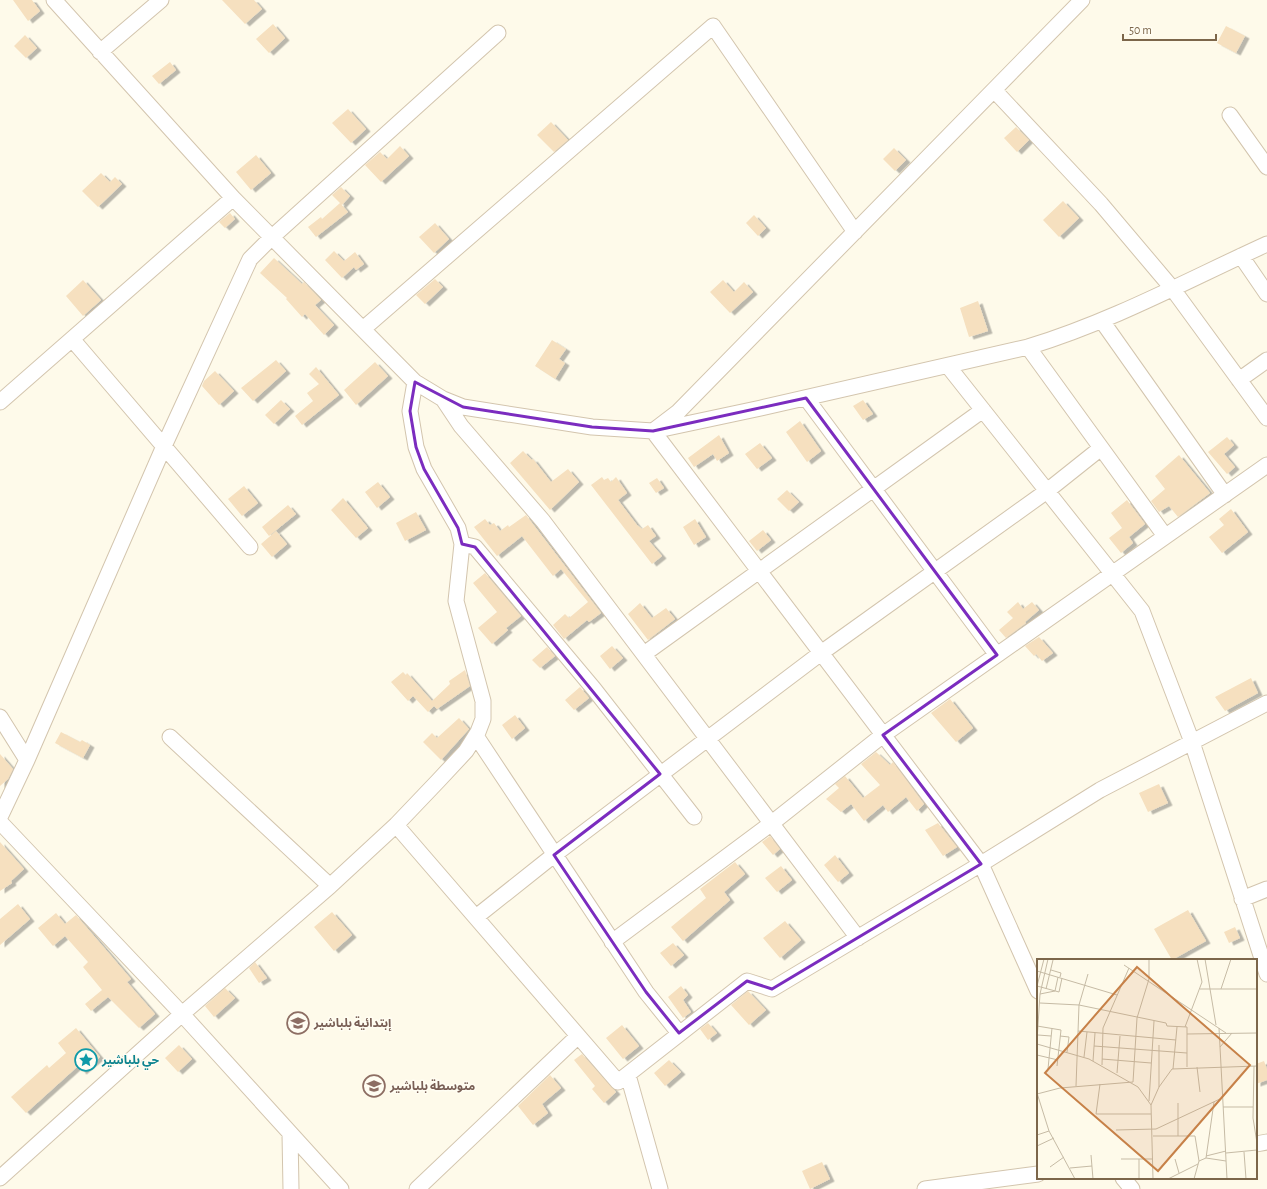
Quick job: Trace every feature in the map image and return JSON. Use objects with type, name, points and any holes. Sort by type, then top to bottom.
[{"type":"street","points":[[54,0],[233,198],[415,382],[442,399],[463,406],[584,425],[653,431],[806,398],[1028,347],[1067,335],[1102,321],[1267,244]]},
{"type":"street","points":[[100,52],[160,0]]},
{"type":"street","points":[[653,431],[678,412],[1082,0]]},
{"type":"street","points":[[363,329],[712,26],[855,232]]},
{"type":"street","points":[[0,817],[27,760],[164,446],[250,259],[271,238],[498,33]]},
{"type":"street","points":[[994,90],[1101,204],[1172,288],[1267,418]]},
{"type":"street","points":[[1230,115],[1262,151],[1267,168]]},
{"type":"street","points":[[0,402],[233,198]]},
{"type":"street","points":[[1241,256],[1267,294]]},
{"type":"street","points":[[1102,321],[1225,495]]},
{"type":"street","points":[[72,339],[250,547]]},
{"type":"street","points":[[1028,347],[1165,536]]},
{"type":"street","points":[[1239,380],[1267,360]]},
{"type":"street","points":[[948,366],[1142,611],[1192,742],[1267,974]]},
{"type":"street","points":[[0,1178],[182,1014],[330,886],[396,825],[466,751],[476,736],[483,719],[483,701],[456,601],[462,544],[458,528],[424,469],[416,447],[410,411],[415,382]]},
{"type":"street","points":[[806,398],[997,655]]},
{"type":"street","points":[[442,399],[461,426],[543,522],[858,938]]},
{"type":"street","points":[[644,654],[983,410]]},
{"type":"street","points":[[653,431],[981,864],[1037,989]]},
{"type":"street","points":[[476,917],[554,855],[821,653],[1047,491],[1101,448]]},
{"type":"street","points":[[612,942],[772,824],[883,735],[1267,465]]},
{"type":"street","points":[[462,544],[475,547],[594,689],[694,817]]},
{"type":"street","points":[[396,825],[618,1082],[747,981],[772,989],[981,864],[1100,790],[1267,703]]},
{"type":"street","points":[[0,717],[27,760]]},
{"type":"street","points":[[476,736],[646,992],[679,1033]]},
{"type":"street","points":[[170,737],[330,886]]},
{"type":"street","points":[[0,822],[182,1014],[341,1189]]},
{"type":"street","points":[[1242,899],[1267,889]]},
{"type":"street","points":[[417,1189],[578,1036]]},
{"type":"street","points":[[628,1075],[660,1189]]},
{"type":"street","points":[[290,1134],[292,1189]]},
{"type":"street","points":[[1257,1144],[1267,1142]]},
{"type":"street","points":[[925,1189],[1037,1174]]},
{"type":"street","points":[[1124,1179],[1132,1189]]},
{"type":"highlighted area","points":[[415,382],[463,407],[592,427],[653,431],[806,398],[997,655],[883,735],[981,864],[772,989],[747,981],[679,1033],[646,992],[554,855],[660,774],[475,547],[462,544],[458,528],[424,469],[416,447],[410,411]]},
{"type":"building","points":[[13,0],[32,0],[40,11],[28,21]]},
{"type":"building","points":[[222,0],[254,0],[262,9],[245,24]]},
{"type":"building","points":[[273,24],[285,38],[269,53],[256,39]]},
{"type":"building","points":[[1226,26],[1245,36],[1236,53],[1217,43]]},
{"type":"building","points":[[25,35],[37,48],[26,58],[14,46]]},
{"type":"building","points":[[170,62],[176,70],[159,84],[152,76]]},
{"type":"building","points":[[348,109],[366,129],[351,143],[332,123]]},
{"type":"building","points":[[551,122],[568,140],[554,152],[537,135]]},
{"type":"building","points":[[1016,127],[1029,140],[1017,152],[1004,138]]},
{"type":"building","points":[[400,146],[409,156],[381,182],[365,165],[380,152],[387,159]]},
{"type":"building","points":[[894,148],[906,160],[895,171],[883,159]]},
{"type":"building","points":[[256,155],[271,173],[251,190],[236,172]]},
{"type":"building","points":[[101,173],[110,182],[115,177],[122,184],[98,207],[82,191]]},
{"type":"building","points":[[341,187],[350,196],[342,205],[332,195]]},
{"type":"building","points":[[1063,201],[1079,218],[1059,237],[1043,220]]},
{"type":"building","points":[[340,203],[348,212],[316,237],[308,227],[321,217],[322,219]]},
{"type":"building","points":[[230,213],[235,219],[225,228],[219,222]]},
{"type":"building","points":[[754,215],[766,228],[758,236],[746,223]]},
{"type":"building","points":[[435,223],[449,239],[434,253],[419,237]]},
{"type":"building","points":[[334,251],[344,261],[355,252],[364,264],[356,270],[354,267],[342,278],[325,260]]},
{"type":"building","points":[[274,258],[302,284],[304,282],[321,300],[315,305],[334,325],[324,335],[305,314],[302,317],[286,299],[287,298],[260,273]]},
{"type":"building","points":[[435,279],[443,287],[425,304],[416,295]]},
{"type":"building","points":[[83,280],[101,300],[83,316],[66,296]]},
{"type":"building","points":[[723,280],[734,292],[744,282],[753,292],[730,313],[710,292]]},
{"type":"building","points":[[978,301],[988,331],[969,337],[960,308]]},
{"type":"building","points":[[552,340],[566,349],[559,359],[565,363],[555,379],[535,366]]},
{"type":"building","points":[[276,360],[286,371],[253,401],[241,388]]},
{"type":"building","points":[[375,362],[388,376],[356,405],[344,390]]},
{"type":"building","points":[[316,367],[339,395],[302,425],[295,416],[313,401],[307,393],[319,384],[309,374]]},
{"type":"building","points":[[215,371],[234,391],[219,405],[202,386],[204,381]]},
{"type":"building","points":[[281,400],[290,409],[274,424],[265,415]]},
{"type":"building","points":[[863,400],[873,414],[863,420],[853,406]]},
{"type":"building","points":[[800,421],[821,451],[807,462],[786,432]]},
{"type":"building","points":[[719,435],[729,453],[717,461],[713,454],[694,467],[688,458]]},
{"type":"building","points":[[1227,437],[1234,445],[1224,454],[1235,467],[1227,474],[1208,452]]},
{"type":"building","points":[[760,443],[772,458],[757,469],[745,454]]},
{"type":"building","points":[[523,451],[532,460],[533,459],[551,482],[568,469],[579,482],[550,510],[510,463]]},
{"type":"building","points":[[1179,455],[1210,493],[1178,517],[1169,506],[1159,512],[1151,501],[1165,489],[1155,476]]},
{"type":"building","points":[[602,477],[604,480],[608,478],[611,482],[616,477],[627,493],[618,500],[637,525],[642,529],[648,525],[656,536],[649,541],[662,556],[652,564],[591,485]]},
{"type":"building","points":[[657,478],[664,488],[656,493],[649,483]]},
{"type":"building","points":[[378,482],[390,497],[377,508],[365,492]]},
{"type":"building","points":[[244,486],[258,503],[242,516],[228,499]]},
{"type":"building","points":[[787,490],[799,502],[789,511],[777,499]]},
{"type":"building","points":[[343,498],[368,528],[356,538],[331,510]]},
{"type":"building","points":[[1127,500],[1145,524],[1129,537],[1133,543],[1121,553],[1109,538],[1122,528],[1111,513]]},
{"type":"building","points":[[288,505],[296,514],[269,536],[262,527]]},
{"type":"building","points":[[1231,509],[1248,532],[1222,553],[1209,537],[1224,525],[1219,519]]},
{"type":"building","points":[[416,512],[426,530],[405,541],[396,523]]},
{"type":"building","points":[[526,515],[601,613],[589,622],[587,620],[564,639],[553,625],[565,614],[569,618],[588,602],[561,569],[553,576],[522,536],[497,556],[474,527],[485,519],[490,525],[494,523],[500,531],[508,525],[509,527]]},
{"type":"building","points":[[695,519],[706,537],[694,545],[683,527]]},
{"type":"building","points":[[763,530],[771,540],[757,551],[749,541]]},
{"type":"building","points":[[276,531],[287,544],[272,557],[261,544]]},
{"type":"building","points":[[485,573],[521,616],[506,628],[508,630],[492,644],[478,628],[497,612],[473,583]]},
{"type":"building","points":[[1018,602],[1023,609],[1032,602],[1039,610],[1025,622],[1026,623],[1006,638],[999,630],[1013,618],[1007,612]]},
{"type":"building","points":[[640,603],[652,618],[666,608],[675,619],[648,640],[628,614]]},
{"type":"building","points":[[1039,637],[1053,653],[1042,661],[1036,654],[1034,656],[1025,646]]},
{"type":"building","points":[[612,646],[623,658],[610,669],[600,656]]},
{"type":"building","points":[[547,647],[555,656],[540,668],[532,660]]},
{"type":"building","points":[[465,670],[470,686],[437,709],[434,706],[428,712],[413,696],[408,701],[391,682],[403,672],[406,675],[407,673],[432,701],[450,684],[449,681]]},
{"type":"building","points":[[1251,678],[1258,693],[1225,711],[1215,697]]},
{"type":"building","points":[[580,687],[589,698],[574,710],[565,700]]},
{"type":"building","points":[[950,699],[973,728],[956,742],[931,713]]},
{"type":"building","points":[[515,715],[525,728],[512,739],[502,725]]},
{"type":"building","points":[[459,718],[469,729],[441,760],[423,742],[432,733],[437,738]]},
{"type":"building","points":[[61,732],[80,742],[82,740],[90,745],[83,758],[55,743]]},
{"type":"building","points":[[876,752],[890,765],[893,762],[924,804],[917,811],[906,797],[888,812],[883,805],[864,821],[851,804],[841,812],[826,799],[839,788],[835,784],[845,776],[863,798],[880,785],[861,764]]},
{"type":"building","points":[[0,754],[13,769],[8,779],[0,786]]},
{"type":"building","points":[[1159,784],[1168,803],[1148,812],[1139,793]]},
{"type":"building","points":[[938,823],[957,847],[943,856],[925,830]]},
{"type":"building","points":[[770,836],[780,849],[773,855],[762,842]]},
{"type":"building","points":[[0,842],[24,869],[11,881],[12,883],[0,891]]},
{"type":"building","points":[[835,855],[849,873],[838,882],[824,865]]},
{"type":"building","points":[[735,862],[745,874],[724,892],[730,900],[683,941],[671,927],[706,898],[700,889]]},
{"type":"building","points":[[781,866],[792,880],[777,892],[765,878]]},
{"type":"building","points":[[18,904],[30,919],[0,945],[0,919]]},
{"type":"building","points":[[1188,910],[1206,941],[1171,959],[1154,929]]},
{"type":"building","points":[[332,912],[352,935],[334,951],[314,927]]},
{"type":"building","points":[[56,913],[65,924],[76,915],[131,979],[127,982],[155,1014],[139,1028],[108,997],[91,1011],[85,1004],[102,990],[83,967],[88,962],[65,936],[53,946],[38,928]]},
{"type":"building","points":[[785,921],[801,940],[780,958],[763,938]]},
{"type":"building","points":[[1235,927],[1240,938],[1229,943],[1224,932]]},
{"type":"building","points":[[673,943],[684,955],[671,966],[660,953]]},
{"type":"building","points":[[255,962],[267,978],[259,983],[249,968]]},
{"type":"building","points":[[681,986],[688,995],[683,1000],[691,1012],[683,1018],[668,997]]},
{"type":"building","points":[[225,988],[235,998],[214,1017],[205,1006]]},
{"type":"building","points":[[748,991],[766,1010],[749,1025],[731,1005]]},
{"type":"building","points":[[708,1023],[717,1033],[708,1040],[700,1029]]},
{"type":"building","points":[[622,1025],[639,1046],[623,1059],[606,1038]]},
{"type":"building","points":[[76,1028],[100,1057],[82,1072],[78,1066],[26,1113],[11,1097],[47,1065],[49,1068],[66,1053],[58,1043]]},
{"type":"building","points":[[179,1045],[192,1059],[178,1072],[165,1058]]},
{"type":"building","points":[[582,1054],[616,1092],[604,1103],[592,1089],[595,1086],[574,1060]]},
{"type":"building","points":[[669,1060],[681,1072],[665,1086],[654,1073]]},
{"type":"building","points":[[1264,1061],[1267,1069],[1267,1080],[1257,1084],[1257,1064]]},
{"type":"building","points":[[550,1075],[561,1088],[542,1104],[548,1113],[533,1125],[518,1106]]},
{"type":"building","points":[[822,1162],[830,1179],[810,1189],[802,1171]]},
{"type":"place","name":"إبتدائية بلباشير","points":[[298,1023]]},
{"type":"place","name":"حي بلباشير","points":[[86,1060]]},
{"type":"place","name":"متوسطة بلباشير","points":[[374,1086]]}]
